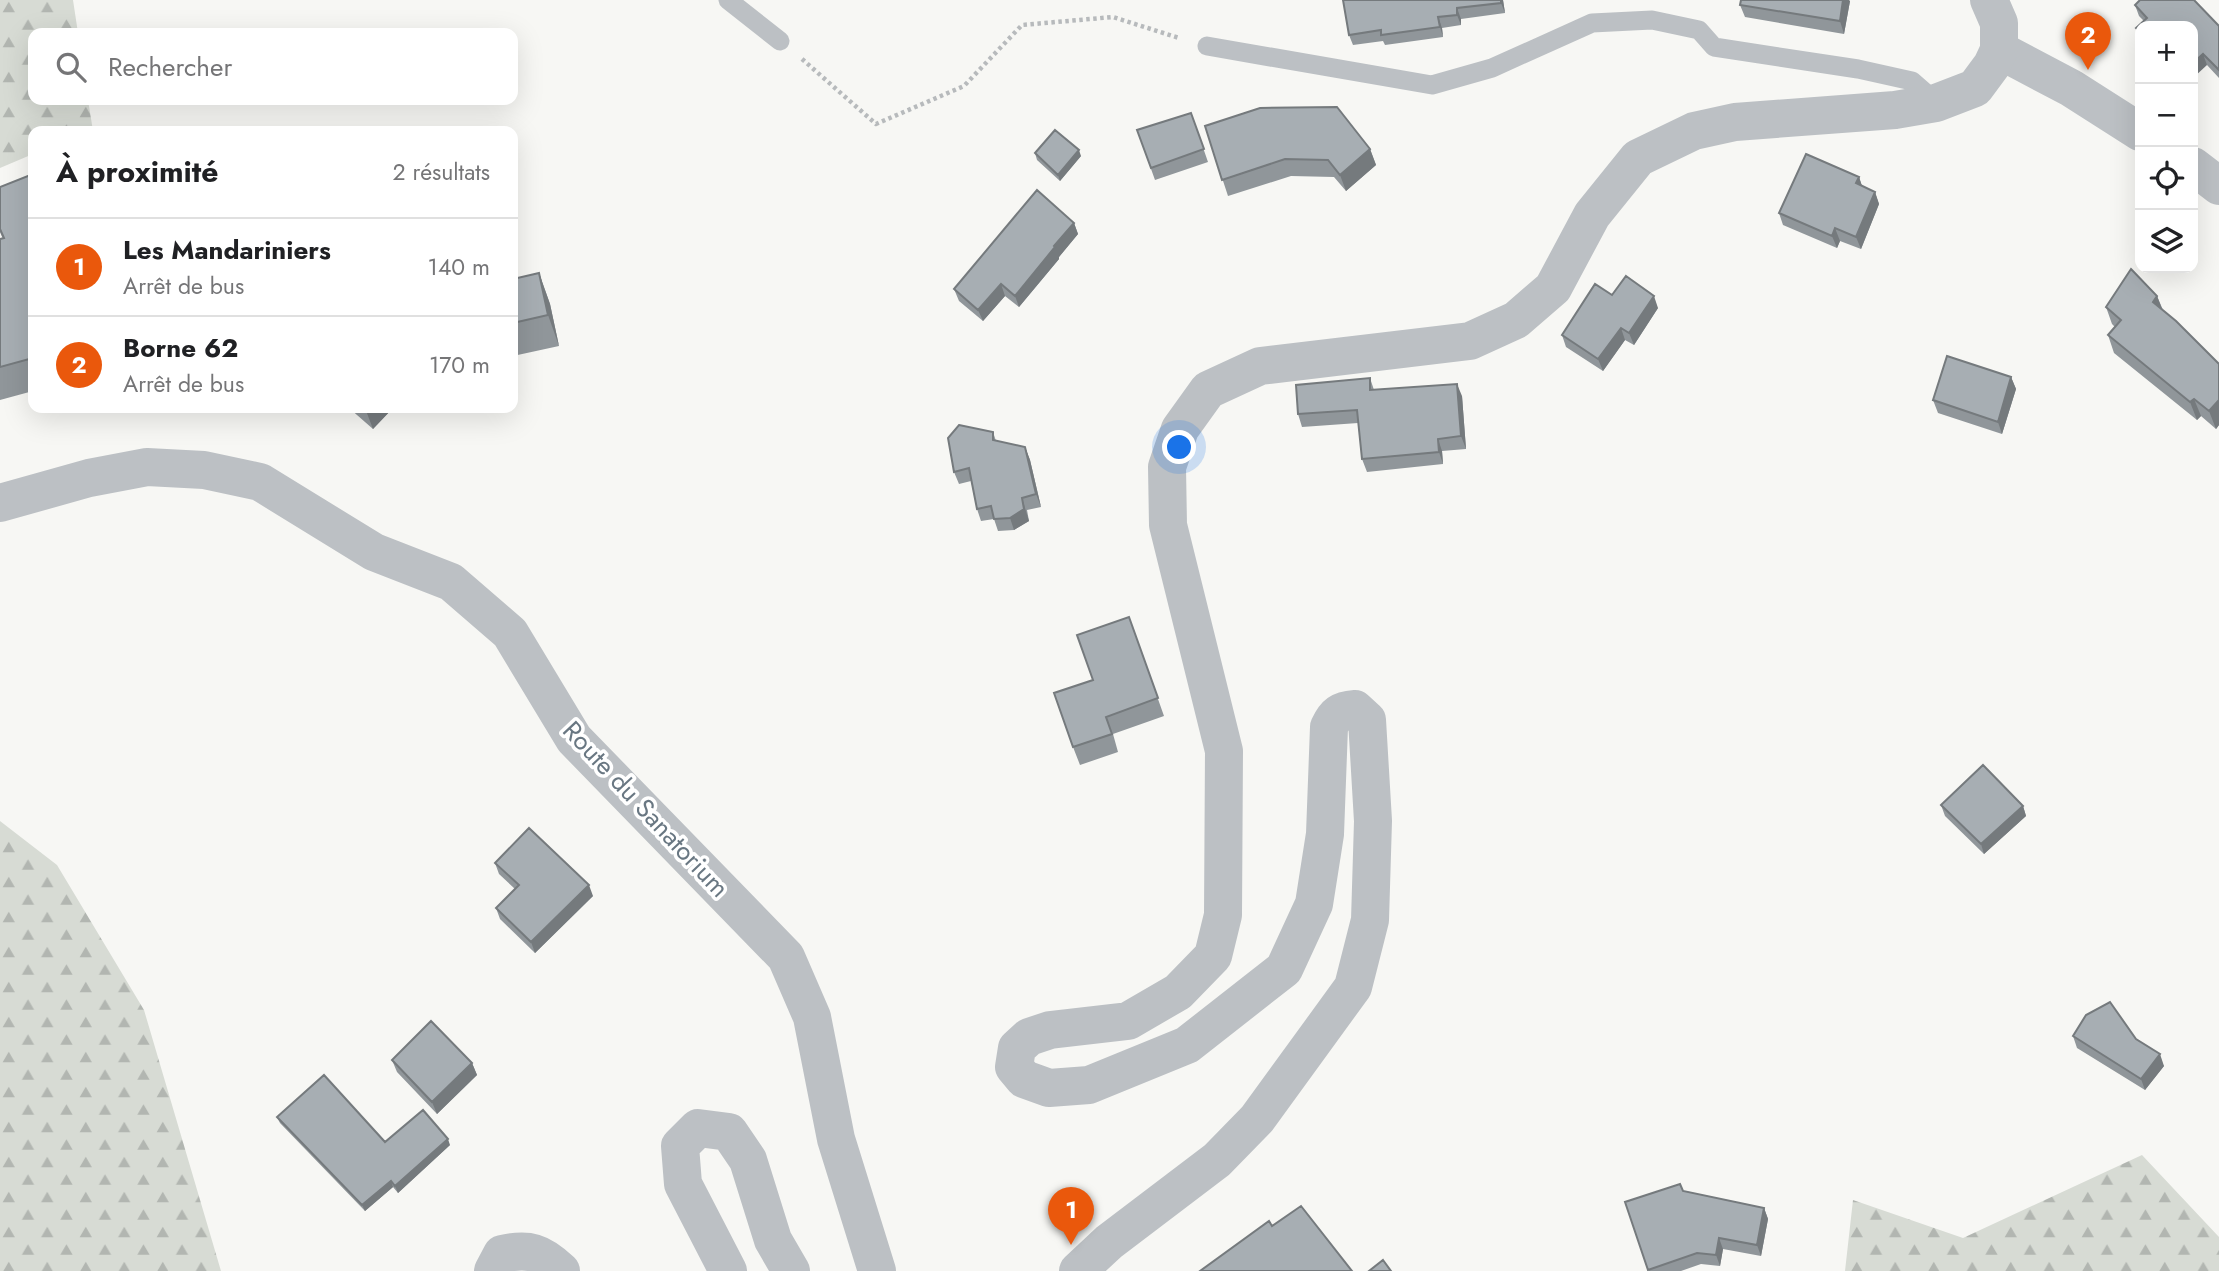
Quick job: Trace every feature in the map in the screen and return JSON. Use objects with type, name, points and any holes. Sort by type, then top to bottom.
[{"type":"street","points":[[1077,1271],[1109,1242],[1217,1160],[1257,1119],[1353,987],[1370,920],[1373,821],[1367,720],[1355,709],[1343,710],[1334,715],[1329,727],[1325,834],[1314,904],[1284,969],[1187,1045],[1089,1085],[1049,1088],[1024,1079],[1014,1067],[1017,1048],[1029,1037],[1050,1030],[1128,1021],[1178,992],[1213,956],[1223,915],[1224,751],[1168,525],[1167,467],[1180,429],[1209,390],[1260,366],[1470,341],[1516,320],[1553,288],[1592,215],[1638,158],[1694,131],[1735,122],[1895,110],[1936,103],[1975,88],[1999,50],[1999,23],[1989,0]]},
{"type":"street","points":[[1999,50],[2071,88],[2135,129]]},
{"type":"street","points":[[2198,170],[2219,186]]},
{"type":"street","name":"Route du Sanatorium","points":[[0,503],[89,478],[147,467],[204,470],[260,482],[374,552],[451,582],[510,633],[574,739],[786,957],[812,1017],[836,1139],[877,1271]]},
{"type":"street","points":[[728,1271],[683,1184],[680,1146],[698,1128],[729,1132],[748,1160],[773,1240],[791,1271]]},
{"type":"street","points":[[492,1271],[502,1254],[522,1249],[546,1257],[561,1271]]},
{"type":"lane","points":[[728,0],[780,41]]},
{"type":"lane","points":[[1207,46],[1432,85],[1492,68],[1592,23],[1652,20],[1699,30],[1714,47],[1912,80],[1936,103]]},
{"type":"path","points":[[780,41],[876,124],[964,86],[1022,24],[1113,17],[1207,46]]},
{"type":"green space","points":[[0,0],[73,0],[77,28],[28,28],[28,105],[89,105],[92,126],[28,126],[28,156],[0,168]]},
{"type":"green space","points":[[0,821],[57,865],[144,1010],[221,1271],[0,1271]]},
{"type":"green space","points":[[2142,1155],[2219,1237],[2219,1271],[1845,1271],[1853,1200],[1963,1238]]},
{"type":"building","points":[[1343,0],[1501,0],[1501,3],[1457,8],[1457,15],[1438,17],[1440,27],[1381,35],[1381,30],[1349,35]]},
{"type":"building","points":[[1741,0],[1843,0],[1840,21],[1740,5]]},
{"type":"building","points":[[2140,0],[2194,0],[2219,26],[2219,70],[2203,54],[2198,58],[2198,21],[2144,21],[2147,18],[2135,5]]},
{"type":"building","points":[[1337,107],[1370,149],[1340,175],[1328,160],[1285,159],[1222,180],[1205,126],[1260,108]]},
{"type":"building","points":[[1191,113],[1204,149],[1151,168],[1137,130]]},
{"type":"building","points":[[1055,130],[1079,150],[1058,175],[1035,153]]},
{"type":"building","points":[[1806,154],[1859,177],[1856,183],[1875,192],[1856,237],[1835,228],[1832,236],[1779,213]]},
{"type":"building","points":[[28,176],[28,359],[0,367],[0,239],[4,238],[0,229],[0,187]]},
{"type":"building","points":[[1037,190],[1074,223],[1015,296],[1001,284],[978,310],[954,289]]},
{"type":"building","points":[[2131,269],[2157,296],[2153,302],[2219,364],[2219,400],[2209,411],[2194,399],[2190,402],[2108,335],[2121,320],[2106,307]]},
{"type":"building","points":[[539,273],[548,315],[518,322],[518,278]]},
{"type":"building","points":[[1626,276],[1654,296],[1629,333],[1621,328],[1598,359],[1562,335],[1595,284],[1612,295]]},
{"type":"building","points":[[1947,356],[2011,377],[1998,422],[1933,400]]},
{"type":"building","points":[[1370,378],[1370,390],[1457,384],[1461,436],[1438,439],[1439,452],[1362,459],[1357,410],[1298,414],[1296,385]]},
{"type":"building","points":[[959,425],[993,432],[993,440],[1025,447],[1036,494],[1022,498],[1024,509],[1010,518],[994,519],[991,506],[977,509],[969,468],[954,472],[948,438]]},
{"type":"building","points":[[1129,617],[1158,698],[1106,717],[1112,734],[1073,747],[1054,693],[1093,680],[1077,635]]},
{"type":"building","points":[[1983,765],[2023,806],[1981,844],[1941,805]]},
{"type":"building","points":[[529,828],[589,885],[531,942],[496,908],[519,885],[495,863]]},
{"type":"building","points":[[2110,1002],[2136,1039],[2160,1054],[2141,1079],[2073,1036],[2086,1015]]},
{"type":"building","points":[[431,1021],[472,1063],[432,1102],[392,1060]]},
{"type":"building","points":[[324,1075],[385,1142],[423,1110],[448,1139],[395,1186],[391,1181],[362,1205],[277,1117]]},
{"type":"building","points":[[1680,1184],[1683,1191],[1764,1208],[1757,1245],[1719,1238],[1716,1255],[1697,1253],[1648,1270],[1625,1202]]},
{"type":"building","points":[[1301,1206],[1352,1271],[1200,1271],[1269,1221],[1272,1226]]},
{"type":"building","points":[[1383,1260],[1391,1271],[1369,1271]]},
{"type":"place","name":"Borne 62","points":[[2088,70]]},
{"type":"place","name":"Les Mandariniers","points":[[1071,1245]]}]
